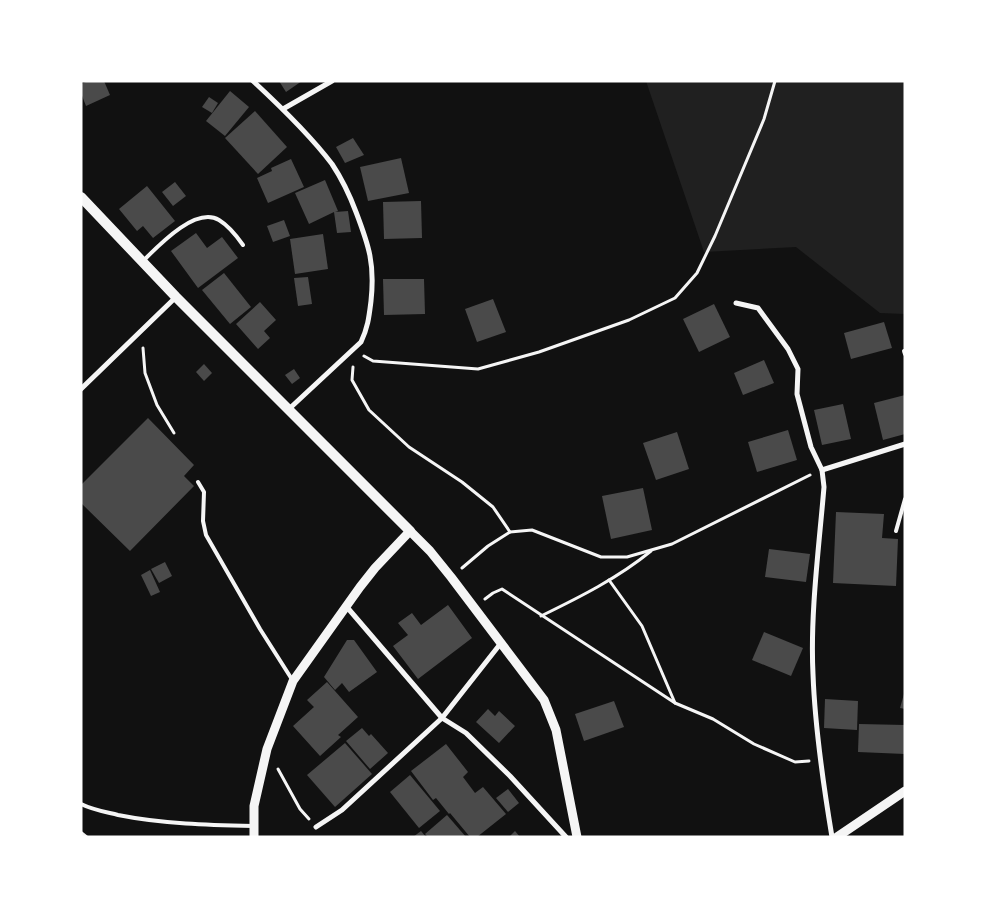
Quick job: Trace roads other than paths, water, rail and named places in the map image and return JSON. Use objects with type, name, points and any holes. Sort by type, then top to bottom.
[{"type":"main road","points":[[81,197],[176,297],[410,531]]},
{"type":"street","points":[[253,81],[283,109],[332,165],[350,197],[369,249],[373,278],[368,327],[361,342],[288,410]]},
{"type":"street","points":[[283,109],[332,81]]},
{"type":"street","points":[[81,389],[176,297]]},
{"type":"street","points":[[736,302],[758,308],[788,349],[798,369],[797,394],[811,447],[822,470],[824,487],[814,609],[812,672],[820,760],[832,837]]},
{"type":"street","points":[[822,470],[905,444]]},
{"type":"street","points":[[254,837],[254,806],[267,748],[293,681],[375,568],[410,531],[430,551],[475,607],[544,700],[556,730],[577,837]]},
{"type":"street","points":[[346,606],[442,718],[466,733],[566,837]]},
{"type":"street","points":[[316,827],[342,810],[442,718],[501,643]]},
{"type":"street","points":[[838,837],[905,791]]},
{"type":"lane","points":[[142,261],[167,237],[194,219],[204,217],[217,218],[243,244]]},
{"type":"lane","points":[[198,482],[204,492],[203,521],[206,534],[260,629],[293,681]]},
{"type":"lane","points":[[896,531],[905,499]]},
{"type":"lane","points":[[81,804],[91,809],[141,820],[254,826]]},
{"type":"lane","points":[[81,833],[86,837]]}]
